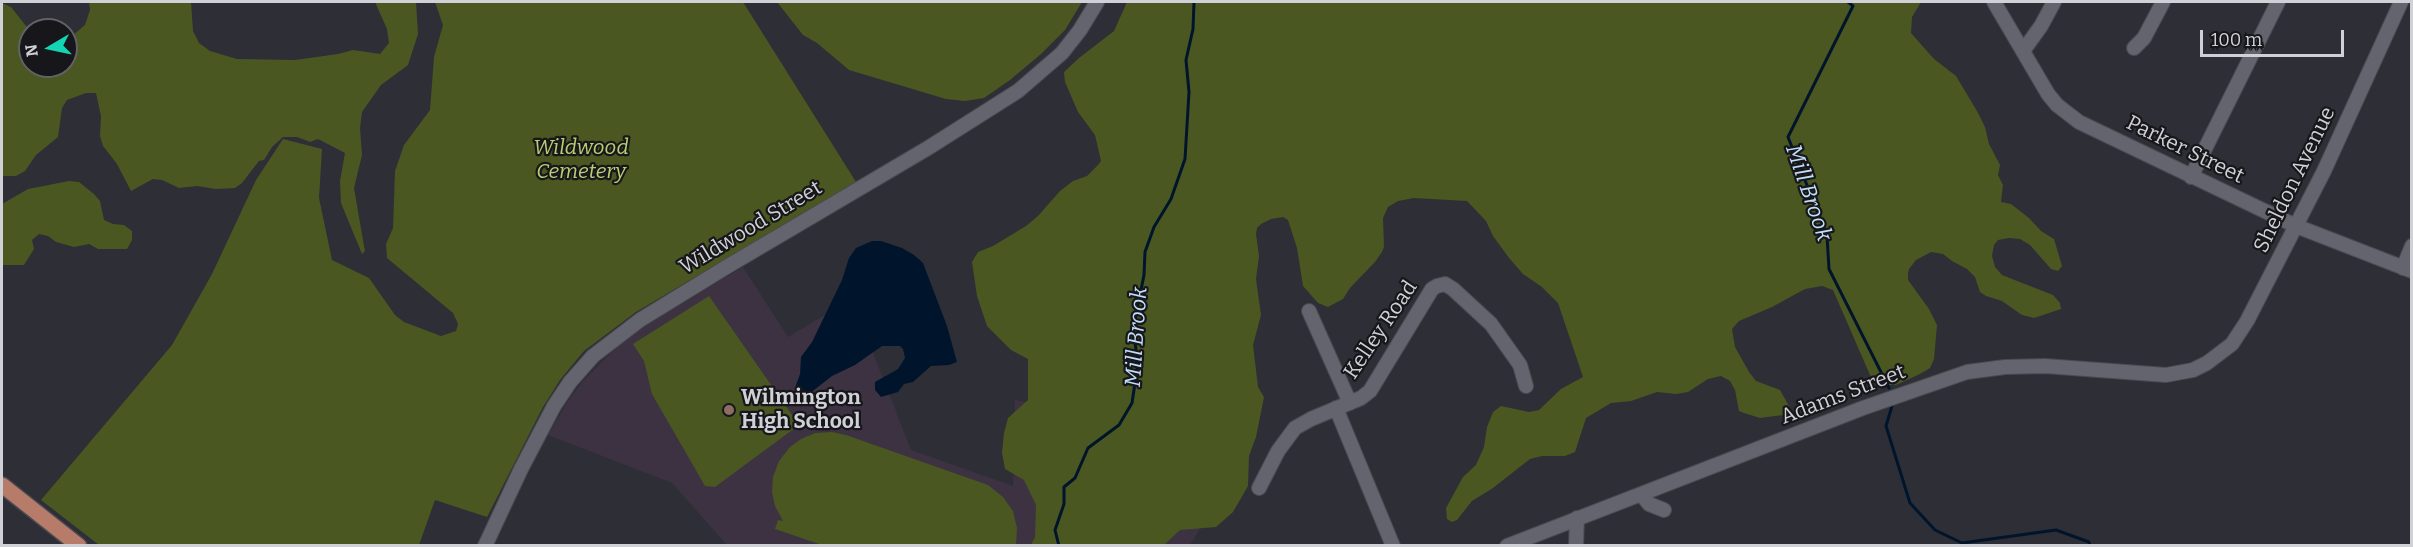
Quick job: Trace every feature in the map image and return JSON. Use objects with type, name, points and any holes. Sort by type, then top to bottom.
[{"type":"main road","points":[[2,485],[79,546]]},
{"type":"street","name":"Wildwood Street","points":[[485,546],[554,406],[570,382],[593,356],[640,320],[928,148],[1018,91],[1062,53],[1080,30],[1096,2]]},
{"type":"street","name":"Parker Street","points":[[1994,2],[2048,94],[2067,113],[2092,129],[2296,226],[2407,269]]},
{"type":"street","points":[[2023,51],[2041,26],[2054,2]]},
{"type":"street","points":[[2134,48],[2144,38],[2163,2]]},
{"type":"street","points":[[2191,177],[2275,2]]},
{"type":"street","name":"Sheldon Avenue","points":[[2207,363],[2232,344],[2240,334],[2337,144],[2401,2]]},
{"type":"street","points":[[2407,269],[2412,246]]},
{"type":"street","name":"Kelley Road","points":[[1259,488],[1278,451],[1295,428],[1364,396],[1372,388],[1432,289],[1440,285],[1447,285],[1453,289],[1498,332],[1520,365],[1526,386]]},
{"type":"street","points":[[1309,311],[1350,403]]},
{"type":"street","name":"Adams Street","points":[[1507,546],[1872,405],[1967,372],[2005,367],[2045,366],[2166,375],[2193,370],[2207,363]]},
{"type":"street","points":[[1336,408],[1393,546]]},
{"type":"street","points":[[1641,494],[1649,504],[1664,510]]},
{"type":"street","points":[[1576,546],[1577,518]]},
{"type":"shaded area","name":"Wilmington High School","points":[[743,267],[788,337],[852,299],[911,450],[1013,486],[1015,400],[1045,406],[1222,493],[1190,545],[727,545],[672,483],[548,435],[568,401],[584,380],[617,347],[648,324]]},
{"type":"green space","points":[[89,2],[191,2],[193,31],[199,43],[210,51],[237,59],[295,60],[353,50],[380,54],[389,43],[387,29],[375,2],[416,2],[418,34],[408,65],[381,85],[362,112],[360,128],[362,155],[354,188],[365,251],[362,254],[341,203],[340,181],[345,153],[318,139],[310,142],[297,137],[283,137],[272,147],[264,160],[259,161],[242,183],[235,188],[216,189],[197,186],[179,188],[162,180],[153,179],[131,191],[117,164],[103,146],[100,136],[101,116],[96,93],[86,93],[67,100],[62,108],[58,137],[36,155],[25,171],[16,176],[2,176],[2,3],[11,7],[20,18],[18,78],[78,78],[78,31],[85,25],[90,10]]},
{"type":"green space","name":"Wildwood Cemetery","points":[[435,2],[743,2],[856,182],[636,312],[584,351],[560,380],[543,407],[487,517],[435,500],[419,545],[99,545],[41,500],[172,345],[212,274],[256,180],[283,139],[322,149],[319,198],[332,260],[369,278],[395,315],[404,322],[441,336],[456,331],[458,324],[453,313],[387,258],[386,244],[393,228],[395,171],[404,145],[430,110],[434,57],[443,25]]},
{"type":"green space","points":[[777,2],[1082,2],[1065,30],[1041,54],[984,98],[965,101],[946,99],[849,70],[817,43],[803,35]]},
{"type":"green space","points":[[1127,2],[1921,2],[1912,17],[1911,33],[1934,59],[1956,76],[1977,111],[1985,127],[1989,144],[2000,165],[1998,175],[2003,185],[2001,202],[2011,204],[2041,231],[2054,239],[2062,266],[2058,271],[2051,269],[2030,245],[2020,239],[2009,238],[1998,240],[1994,245],[1992,256],[1995,267],[2002,275],[2053,295],[2060,303],[2061,309],[2034,318],[2022,315],[2002,301],[1980,292],[1975,277],[1967,269],[1943,254],[1931,252],[1916,260],[1909,269],[1908,280],[1929,309],[1937,325],[1934,359],[1930,368],[1920,374],[1896,385],[1890,385],[1879,382],[1870,375],[1833,290],[1822,286],[1805,289],[1739,321],[1732,329],[1735,347],[1756,381],[1780,390],[1789,406],[1788,411],[1783,415],[1760,418],[1739,411],[1735,390],[1730,381],[1721,376],[1708,379],[1688,392],[1676,394],[1657,392],[1631,401],[1611,403],[1586,418],[1575,452],[1565,456],[1542,456],[1530,459],[1472,501],[1457,520],[1452,522],[1447,519],[1446,508],[1463,477],[1476,465],[1484,447],[1487,427],[1493,412],[1501,406],[1529,412],[1539,410],[1561,389],[1583,377],[1558,303],[1542,287],[1523,274],[1493,236],[1486,221],[1467,201],[1414,198],[1398,201],[1388,207],[1383,218],[1384,247],[1382,252],[1343,299],[1328,307],[1318,303],[1303,286],[1297,248],[1288,220],[1283,217],[1271,219],[1257,228],[1256,234],[1259,256],[1256,279],[1261,315],[1253,345],[1258,387],[1264,397],[1256,437],[1249,456],[1248,486],[1233,512],[1216,527],[1180,530],[1164,545],[1031,545],[1035,537],[1036,505],[1024,480],[1005,469],[1002,453],[1008,418],[1028,400],[1028,359],[1011,350],[987,326],[977,296],[972,262],[978,252],[993,246],[1026,226],[1060,191],[1073,181],[1087,176],[1101,161],[1095,135],[1078,112],[1065,82],[1064,72],[1114,31]]},
{"type":"green space","points":[[69,181],[79,182],[94,194],[100,201],[104,220],[124,225],[132,231],[132,240],[127,249],[98,249],[89,244],[74,247],[39,234],[32,240],[34,249],[24,265],[2,265],[2,204],[28,189]]},
{"type":"green space","points":[[709,296],[799,425],[715,487],[705,486],[652,394],[644,361],[633,344]]},
{"type":"green space","points":[[832,432],[988,485],[1003,497],[1013,511],[1017,528],[1016,545],[822,545],[775,529],[778,520],[783,521],[775,506],[772,492],[773,477],[779,461],[790,447],[801,439],[815,433]]},
{"type":"water","points":[[872,241],[881,241],[902,248],[923,263],[947,326],[957,362],[931,366],[913,382],[904,384],[898,392],[881,397],[875,390],[875,382],[898,369],[905,358],[900,346],[882,346],[855,365],[832,376],[809,394],[800,395],[795,388],[800,374],[801,357],[812,342],[842,280],[849,258],[856,248]]},
{"type":"waterway","name":"Mill Brook","points":[[1059,546],[1055,530],[1064,504],[1064,487],[1075,478],[1088,448],[1119,425],[1132,403],[1138,363],[1133,330],[1144,275],[1145,252],[1154,227],[1171,199],[1185,159],[1189,92],[1186,60],[1193,29],[1194,2]]},
{"type":"waterway","name":"Mill Brook","points":[[1848,2],[1853,6],[1788,137],[1827,236],[1829,269],[1889,388]]},
{"type":"waterway","name":"Mill Brook","points":[[1892,406],[1886,426],[1910,503],[1935,530],[1962,543],[2056,530],[2089,542],[2090,546]]},
{"type":"place","name":"Wilmington High School","points":[[729,410]]}]
